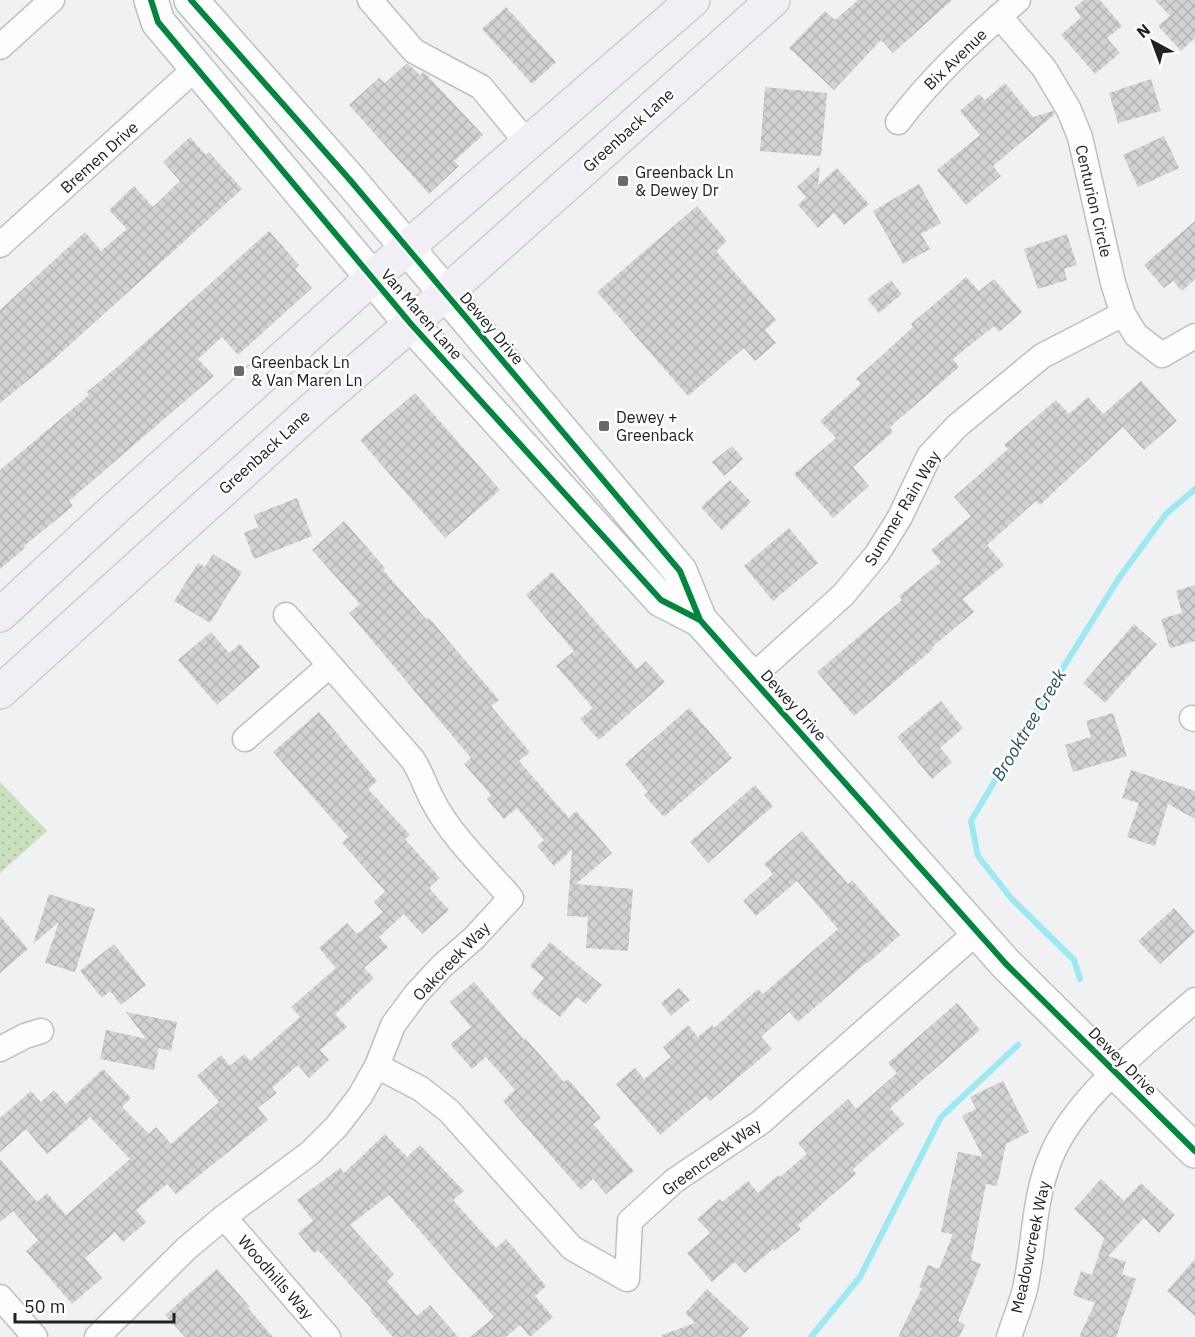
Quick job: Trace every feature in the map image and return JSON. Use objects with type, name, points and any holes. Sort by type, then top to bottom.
[{"type":"main road","name":"Van Maren Lane","points":[[150,0],[158,22],[411,324],[661,600],[700,620]]},
{"type":"main road","name":"Van Maren Lane","points":[[191,0],[408,248]]},
{"type":"main road","points":[[0,615],[128,496],[372,278],[693,0]]},
{"type":"main road","name":"Greenback Lane","points":[[0,692],[316,405],[411,324],[773,0]]},
{"type":"main road","name":"Dewey Drive","points":[[408,248],[680,571],[700,620],[1006,964],[1195,1151]]},
{"type":"street","points":[[0,47],[52,0]]},
{"type":"street","points":[[370,0],[414,51],[481,87],[528,144]]},
{"type":"street","name":"Bix Avenue","points":[[898,122],[922,91],[963,49],[1018,0]]},
{"type":"street","name":"Centurion Circle","points":[[999,16],[1044,68],[1061,93],[1080,137],[1113,283],[1123,314],[1136,335],[1162,355],[1195,336]]},
{"type":"street","name":"Bremen Drive","points":[[0,245],[197,68]]},
{"type":"street","name":"Summer Rain Way","points":[[752,677],[843,596],[877,554],[900,517],[929,456],[957,426],[1042,356],[1123,314]]},
{"type":"street","name":"Oakcreek Way","points":[[97,1337],[187,1248],[224,1217],[310,1153],[338,1126],[360,1096],[377,1065],[393,1025],[416,994],[442,966],[474,938],[511,898],[451,829],[434,803],[413,760],[286,615]]},
{"type":"street","points":[[245,739],[330,665]]},
{"type":"street","name":"Greencreek Way","points":[[377,1065],[421,1089],[449,1111],[572,1248],[627,1279],[630,1221],[674,1181],[761,1122],[977,932]]},
{"type":"street","name":"Meadowcreek Way","points":[[1009,1337],[1024,1291],[1035,1214],[1042,1182],[1053,1151],[1082,1106],[1115,1072],[1195,1000]]},
{"type":"street","points":[[0,1049],[25,1036],[41,1031]]},
{"type":"street","name":"Woodhills Way","points":[[224,1217],[328,1337]]},
{"type":"street","points":[[0,1298],[35,1337]]},
{"type":"green space","points":[[0,782],[47,831],[0,873]]},
{"type":"building","points":[[858,0],[952,0],[893,53],[881,40],[834,90],[789,48],[825,11],[835,20]]},
{"type":"building","points":[[1084,0],[1100,0],[1122,26],[1107,38],[1120,53],[1095,74],[1061,35],[1081,17],[1074,8]]},
{"type":"building","points":[[1155,0],[1195,0],[1195,38],[1181,51],[1158,26],[1170,16]]},
{"type":"building","points":[[506,7],[556,62],[532,84],[482,29]]},
{"type":"building","points":[[407,63],[420,75],[423,72],[426,74],[483,135],[454,161],[459,166],[429,194],[349,105],[379,78],[385,83]]},
{"type":"building","points":[[1151,79],[1161,111],[1118,123],[1109,93]]},
{"type":"building","points":[[1005,83],[1033,117],[1053,111],[1055,114],[993,166],[1001,176],[966,205],[937,170],[980,135],[960,111],[979,94],[985,100]]},
{"type":"building","points":[[765,87],[827,93],[821,156],[760,151]]},
{"type":"building","points":[[1164,136],[1179,168],[1138,187],[1123,155]]},
{"type":"building","points":[[190,137],[206,155],[209,152],[242,189],[52,361],[0,403],[0,310],[85,232],[101,251],[127,229],[109,210],[134,186],[153,207],[180,181],[163,162]]},
{"type":"building","points":[[820,166],[818,185],[837,168],[869,204],[844,225],[834,213],[818,228],[798,205],[806,197],[797,187]]},
{"type":"building","points":[[919,184],[941,223],[921,234],[930,249],[903,264],[873,211]]},
{"type":"building","points":[[697,206],[727,241],[716,251],[776,320],[765,330],[776,343],[755,361],[744,348],[688,396],[597,292]]},
{"type":"building","points":[[1195,221],[1195,279],[1182,291],[1173,281],[1164,288],[1144,265]]},
{"type":"building","points":[[269,231],[299,265],[295,269],[312,288],[238,355],[222,337],[198,359],[214,376],[69,501],[73,506],[0,569],[0,470],[89,395],[87,392]]},
{"type":"building","points":[[1067,234],[1077,265],[1064,269],[1067,280],[1038,289],[1024,249]]},
{"type":"building","points":[[966,277],[979,291],[994,279],[1022,312],[999,332],[994,326],[953,359],[959,367],[890,427],[893,432],[853,467],[869,486],[833,518],[794,474],[836,438],[820,421],[861,384],[856,379],[913,327],[911,324]]},
{"type":"building","points":[[891,280],[902,294],[879,313],[867,299]]},
{"type":"building","points":[[1141,381],[1177,421],[1144,450],[1123,427],[1040,505],[1036,501],[987,545],[1004,565],[963,599],[974,612],[854,716],[817,672],[902,600],[899,596],[941,562],[931,550],[971,516],[954,497],[1008,449],[1004,445],[1056,400],[1069,414],[1088,397],[1103,414]]},
{"type":"building","points":[[415,393],[500,490],[445,538],[360,440]]},
{"type":"building","points":[[732,446],[743,459],[724,476],[712,462]]},
{"type":"building","points":[[730,480],[751,502],[722,530],[701,507]]},
{"type":"building","points":[[297,498],[312,536],[254,559],[244,533],[258,527],[254,515]]},
{"type":"building","points":[[344,521],[385,568],[383,570],[427,620],[429,618],[499,700],[491,706],[530,752],[519,761],[569,818],[576,811],[612,853],[576,884],[633,889],[628,951],[586,948],[588,917],[567,916],[572,850],[554,866],[537,846],[544,840],[517,808],[504,819],[487,799],[491,795],[464,764],[471,758],[349,613],[360,604],[312,550]]},
{"type":"building","points":[[789,528],[818,563],[773,601],[744,566]]},
{"type":"building","points":[[213,554],[242,572],[210,623],[174,601],[198,563],[205,567]]},
{"type":"building","points":[[552,572],[637,669],[646,661],[665,682],[599,740],[580,719],[593,708],[556,666],[574,651],[526,595]]},
{"type":"building","points":[[1195,585],[1195,641],[1170,648],[1161,619],[1182,613],[1176,591]]},
{"type":"building","points":[[1134,624],[1157,644],[1105,703],[1083,683]]},
{"type":"building","points":[[211,632],[229,653],[240,644],[260,667],[217,705],[178,660]]},
{"type":"building","points":[[941,701],[963,728],[940,748],[952,762],[932,779],[897,737]]},
{"type":"building","points":[[689,708],[732,758],[664,817],[644,795],[648,792],[625,764]]},
{"type":"building","points":[[319,712],[377,781],[368,789],[410,835],[405,839],[440,878],[429,888],[449,910],[422,934],[404,914],[379,937],[388,947],[364,968],[374,978],[335,1014],[347,1027],[320,1050],[329,1060],[309,1078],[298,1065],[272,1088],[277,1093],[258,1108],[268,1120],[176,1194],[167,1184],[136,1210],[146,1222],[123,1242],[115,1232],[85,1258],[102,1278],[72,1304],[26,1251],[38,1240],[13,1211],[0,1222],[0,1159],[37,1202],[47,1193],[66,1215],[130,1159],[90,1117],[47,1154],[26,1129],[0,1152],[0,1118],[31,1091],[41,1102],[54,1090],[66,1104],[103,1069],[131,1098],[122,1107],[149,1134],[156,1127],[171,1144],[219,1102],[197,1076],[221,1055],[230,1066],[244,1054],[250,1061],[300,1017],[291,1007],[336,968],[319,948],[347,923],[357,934],[383,912],[374,902],[385,891],[342,843],[348,837],[273,752]]},
{"type":"building","points":[[1113,713],[1127,756],[1073,772],[1065,745],[1091,737],[1086,721]]},
{"type":"building","points":[[1131,770],[1195,791],[1195,819],[1168,804],[1155,846],[1127,837],[1139,803],[1122,798]]},
{"type":"building","points":[[755,785],[773,806],[708,863],[690,842]]},
{"type":"building","points":[[802,831],[848,884],[852,880],[900,935],[798,1022],[789,1012],[761,1037],[772,1049],[710,1101],[706,1096],[660,1135],[616,1084],[635,1068],[644,1079],[671,1057],[663,1047],[688,1025],[698,1037],[712,1025],[714,1028],[758,989],[763,994],[838,929],[797,881],[756,916],[743,901],[773,874],[764,864]]},
{"type":"building","points":[[49,894],[95,909],[75,972],[45,963],[59,922],[33,944]]},
{"type":"building","points":[[1174,908],[1195,932],[1160,964],[1138,941]]},
{"type":"building","points":[[0,916],[28,949],[0,973]]},
{"type":"building","points":[[550,942],[602,985],[586,1004],[577,997],[560,1017],[531,994],[544,978],[530,966]]},
{"type":"building","points":[[114,944],[146,985],[121,1005],[110,991],[102,998],[80,971]]},
{"type":"building","points":[[474,982],[564,1082],[568,1079],[601,1118],[593,1124],[634,1171],[606,1194],[593,1179],[581,1190],[503,1101],[515,1090],[486,1057],[472,1069],[450,1044],[471,1027],[450,1002]]},
{"type":"building","points":[[679,988],[690,1000],[671,1016],[661,1003]]},
{"type":"building","points":[[957,1003],[980,1030],[890,1108],[904,1124],[853,1169],[856,1174],[798,1225],[801,1229],[745,1273],[735,1262],[712,1282],[687,1253],[710,1233],[697,1219],[720,1199],[722,1202],[748,1181],[758,1193],[778,1175],[780,1177],[807,1154],[798,1143],[848,1099],[856,1109],[897,1073],[888,1063]]},
{"type":"building","points":[[126,1012],[177,1022],[171,1051],[159,1048],[154,1070],[100,1059],[106,1030],[146,1039]]},
{"type":"building","points":[[1003,1081],[1029,1132],[1006,1144],[997,1186],[986,1184],[971,1260],[981,1264],[958,1321],[965,1325],[959,1337],[898,1337],[922,1288],[919,1287],[928,1265],[939,1269],[953,1234],[941,1232],[958,1152],[983,1157],[962,1116],[976,1109],[970,1097]]},
{"type":"building","points":[[385,1134],[407,1157],[420,1145],[464,1191],[453,1200],[496,1248],[506,1239],[546,1286],[535,1296],[553,1317],[530,1337],[520,1325],[506,1337],[470,1337],[494,1317],[389,1195],[350,1225],[394,1274],[387,1281],[417,1316],[430,1305],[458,1337],[393,1337],[370,1311],[372,1309],[318,1250],[314,1253],[298,1233],[313,1221],[297,1200],[340,1168],[344,1173]]},
{"type":"building","points":[[1101,1179],[1124,1201],[1141,1183],[1175,1215],[1159,1233],[1144,1218],[1108,1256],[1126,1262],[1122,1274],[1136,1279],[1116,1337],[1079,1337],[1095,1303],[1073,1295],[1081,1271],[1092,1275],[1104,1238],[1074,1209]]},
{"type":"building","points":[[1195,1259],[1195,1316],[1167,1291]]},
{"type":"building","points":[[217,1269],[273,1337],[185,1337],[165,1315]]},
{"type":"building","points":[[707,1289],[749,1328],[741,1337],[662,1337],[662,1335],[695,1323],[685,1313]]},
{"type":"waterway","name":"Brooktree Creek","points":[[1080,979],[1074,960],[1011,898],[978,856],[971,821],[1119,578],[1166,514],[1195,489]]},
{"type":"waterway","points":[[811,1337],[860,1277],[941,1117],[1018,1045]]},
{"type":"cycle path","points":[[151,0],[158,22],[411,324],[661,600],[700,620]]},
{"type":"cycle path","points":[[191,0],[350,180],[680,571],[700,620],[1006,964],[1195,1151]]},
{"type":"place","name":"Greenback Ln & Dewey Dr","points":[[623,181]]},
{"type":"place","name":"Greenback Ln & Van Maren Ln","points":[[239,371]]},
{"type":"place","name":"Dewey + Greenback","points":[[604,426]]}]
